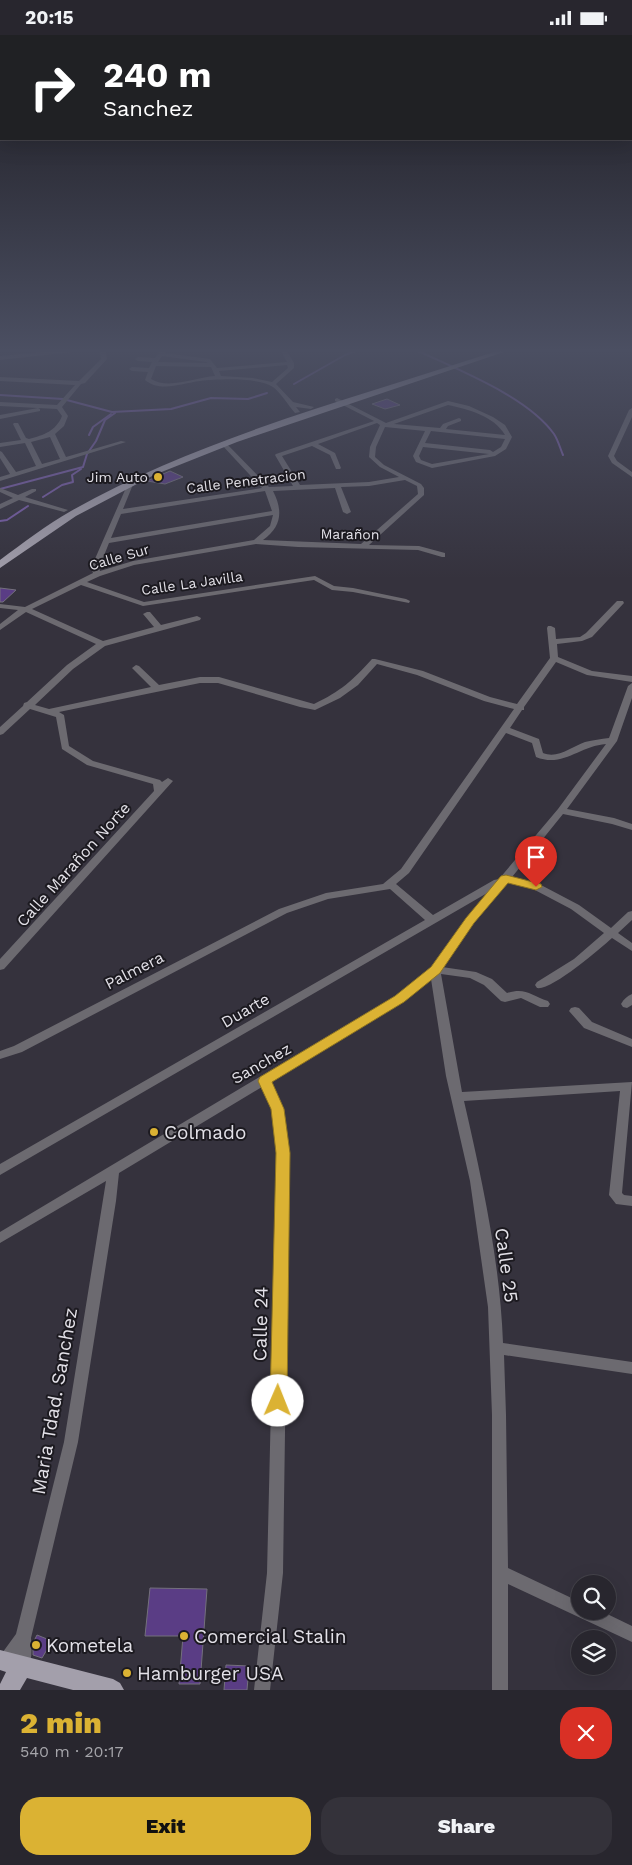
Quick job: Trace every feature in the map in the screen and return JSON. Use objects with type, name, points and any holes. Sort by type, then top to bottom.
[{"type":"main road","points":[[0,555],[64,510],[126,476],[217,439],[258,425]]},
{"type":"main road","points":[[0,565],[72,514],[131,482],[223,443],[274,425]]},
{"type":"main road","points":[[8,1690],[7,1665],[113,1690]]},
{"type":"street","points":[[17,425],[40,467]]},
{"type":"street","points":[[0,445],[52,433],[61,425]]},
{"type":"street","points":[[297,486],[277,456],[368,425]]},
{"type":"street","points":[[442,431],[445,425]]},
{"type":"street","points":[[428,430],[416,458],[432,466],[498,453],[508,443],[509,437],[502,425]]},
{"type":"street","points":[[625,425],[611,456],[614,462],[632,475]]},
{"type":"street","points":[[362,547],[421,495],[419,485],[382,466],[372,457],[373,447],[384,426],[509,437]]},
{"type":"street","points":[[52,433],[64,460]]},
{"type":"street","points":[[0,479],[123,442]]},
{"type":"street","points":[[223,443],[272,497],[277,512],[275,525],[256,542]]},
{"type":"street","points":[[314,444],[333,454],[338,467]]},
{"type":"street","points":[[422,445],[498,453]]},
{"type":"street","points":[[0,453],[14,475]]},
{"type":"street","name":"Calle Penetracion","points":[[118,512],[266,489],[393,482],[408,478]]},
{"type":"street","points":[[98,574],[95,569],[131,482]]},
{"type":"street","points":[[337,485],[347,512]]},
{"type":"street","points":[[1,490],[19,498],[64,510]]},
{"type":"street","points":[[0,507],[34,490]]},
{"type":"street","points":[[106,541],[277,512]]},
{"type":"street","name":"Marañon","points":[[256,542],[419,548],[442,555]]},
{"type":"street","name":"Calle Sur","points":[[0,628],[26,609],[98,574],[133,563],[256,542]]},
{"type":"street","name":"Calle La Javilla","points":[[81,582],[139,604],[315,578],[332,588],[353,590],[406,601]]},
{"type":"street","points":[[554,642],[582,639],[589,635],[620,603]]},
{"type":"street","points":[[0,606],[26,609],[102,644]]},
{"type":"street","points":[[147,614],[159,628]]},
{"type":"street","points":[[0,732],[70,667],[102,644],[197,618]]},
{"type":"street","points":[[432,920],[390,884],[404,871],[554,659],[554,642],[551,628]]},
{"type":"street","points":[[554,659],[590,673],[632,679]]},
{"type":"street","points":[[51,712],[200,680],[219,680],[315,707],[337,696],[355,683],[375,661],[420,673],[488,699],[521,708]]},
{"type":"street","points":[[136,668],[157,688]]},
{"type":"street","name":"Sanchez","points":[[0,1239],[399,999],[435,970],[470,921],[561,811],[613,741],[632,686]]},
{"type":"street","points":[[27,705],[60,715],[65,747],[90,763],[157,782],[159,791]]},
{"type":"street","points":[[505,729],[536,741],[539,755],[546,759],[566,756],[576,749],[598,741],[613,741]]},
{"type":"street","name":"Calle Marañon Norte","points":[[0,966],[168,781]]},
{"type":"street","points":[[561,811],[614,821],[632,827]]},
{"type":"street","points":[[506,878],[536,887],[575,907],[632,948]]},
{"type":"street","name":"Duarte","points":[[0,1170],[506,878]]},
{"type":"street","name":"Palmera","points":[[0,1055],[18,1049],[283,911],[326,896],[380,888],[390,884]]},
{"type":"street","points":[[541,985],[580,959],[632,913]]},
{"type":"street","points":[[435,970],[472,975],[488,982],[505,998],[517,993],[523,993],[533,1001],[544,1004]]},
{"type":"street","name":"Calle 25","points":[[435,970],[452,1075],[476,1181],[495,1307],[499,1415],[500,1690]]},
{"type":"street","points":[[575,1011],[588,1025],[632,1043]]},
{"type":"street","name":"Calle 24","points":[[262,1690],[274,1573],[283,1153],[278,1109],[265,1081]]},
{"type":"street","points":[[458,1097],[630,1086],[615,1195],[621,1200],[632,1201]]},
{"type":"street","name":"Maria Tdad. Sanchez","points":[[7,1665],[24,1653],[24,1638],[71,1442],[110,1201],[113,1170]]},
{"type":"street","points":[[497,1348],[632,1369]]},
{"type":"street","points":[[499,1572],[571,1606]]},
{"type":"street","points":[[601,1620],[632,1634]]},
{"type":"building","points":[[170,471],[183,477],[165,484],[147,481]]},
{"type":"building","points":[[0,588],[16,590],[3,602],[0,602]]},
{"type":"building","name":"Comercial Stalin","points":[[150,1588],[207,1589],[200,1684],[179,1684],[183,1636],[145,1636]]},
{"type":"building","points":[[37,1635],[52,1641],[42,1658],[33,1655],[33,1643]]},
{"type":"building","points":[[226,1665],[249,1666],[247,1690],[224,1690]]},
{"type":"waterway","points":[[89,435],[95,425]]},
{"type":"waterway","points":[[0,489],[83,467],[87,454],[96,441],[103,425]]},
{"type":"waterway","points":[[546,425],[558,441],[563,455]]},
{"type":"waterway","points":[[43,497],[62,485],[73,482],[72,475],[81,469]]},
{"type":"waterway","points":[[0,521],[7,520],[28,506]]},
{"type":"place","name":"Jim Auto","points":[[158,477]]},
{"type":"place","name":"Colmado","points":[[154,1132]]},
{"type":"place","name":"Comercial Stalin","points":[[184,1636]]},
{"type":"place","name":"Kometela","points":[[36,1645]]},
{"type":"place","name":"Hamburger USA","points":[[127,1673]]},
{"type":"route","points":[[278,1401],[283,1153],[278,1109],[265,1081],[399,999],[419,984],[435,970],[470,921],[506,878],[536,887]]}]
